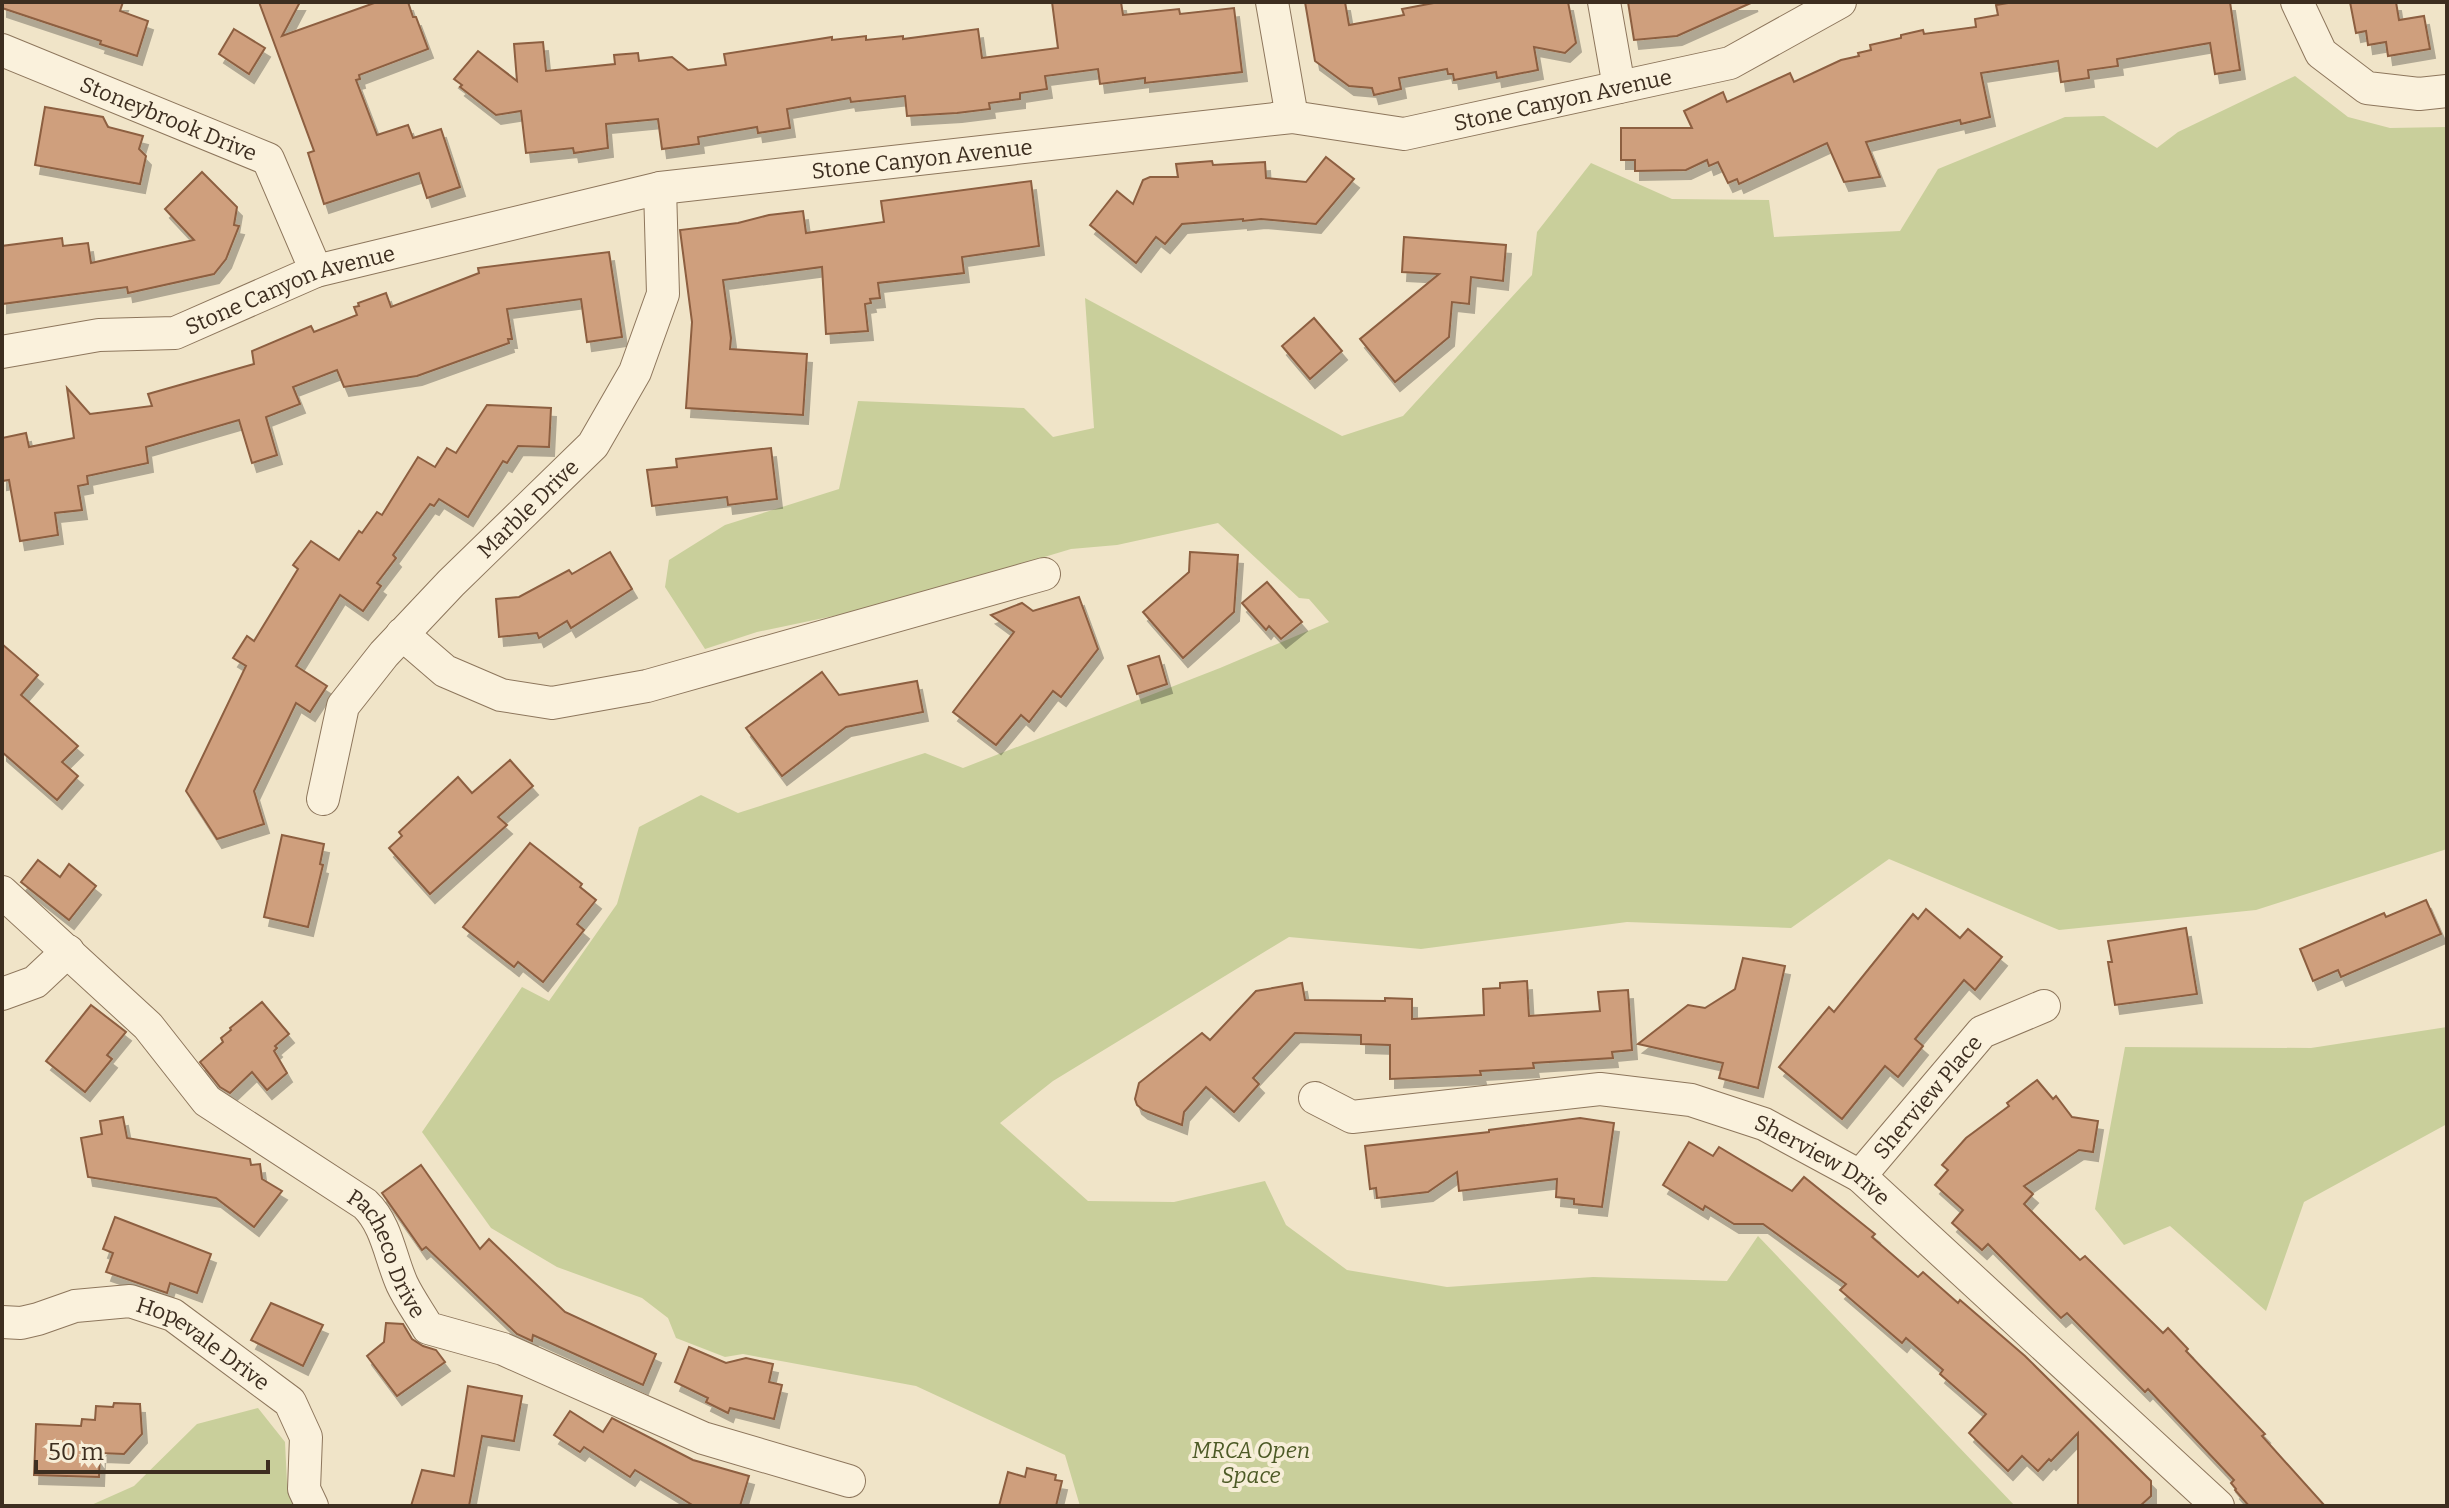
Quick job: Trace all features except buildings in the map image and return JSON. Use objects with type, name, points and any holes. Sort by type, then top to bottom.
[{"type":"street","points":[[1272,2],[1292,117]]},
{"type":"street","points":[[1604,2],[1619,87]]},
{"type":"street","name":"Stone Canyon Avenue","points":[[2,352],[99,335],[175,333],[316,271],[660,188],[1292,117],[1404,134],[1730,63],[1840,2]]},
{"type":"street","points":[[2297,2],[2321,53],[2367,88],[2419,94],[2447,91]]},
{"type":"street","name":"Stoneybrook Drive","points":[[2,50],[268,159],[316,271]]},
{"type":"street","name":"Marble Drive","points":[[323,799],[343,706],[402,634],[593,445],[635,372],[663,294],[660,188]]},
{"type":"street","points":[[402,634],[445,671],[501,695],[552,703],[647,686],[1044,574]]},
{"type":"street","name":"Pacheco Drive","points":[[2,892],[148,1026],[207,1101],[372,1211],[381,1224],[402,1284],[428,1328],[503,1349],[703,1438],[849,1481]]},
{"type":"street","points":[[2,994],[35,982],[68,951]]},
{"type":"street","name":"Sherview Place","points":[[1860,1176],[1982,1032],[2044,1006]]},
{"type":"street","name":"Sherview Drive","points":[[1315,1098],[1352,1117],[1600,1089],[1691,1100],[1764,1124],[1860,1176],[2218,1506]]},
{"type":"street","name":"Hopevale Drive","points":[[2,1322],[21,1323],[75,1306],[130,1301],[173,1315],[290,1402],[306,1437],[304,1489],[312,1506]]},
{"type":"green space","name":"MRCA Open Space","points":[[2295,76],[2348,117],[2390,128],[2447,127],[2447,849],[2256,910],[2059,930],[1889,859],[1791,928],[1627,922],[1421,949],[1289,937],[1053,1081],[1000,1123],[1088,1201],[1174,1202],[1265,1181],[1286,1225],[1347,1270],[1447,1287],[1593,1277],[1727,1281],[1758,1236],[2015,1506],[1080,1506],[1065,1455],[916,1386],[743,1354],[725,1357],[676,1338],[668,1318],[642,1298],[557,1267],[491,1228],[422,1132],[522,987],[549,1001],[617,904],[639,827],[701,795],[738,813],[925,753],[963,768],[1329,622],[1309,599],[1299,598],[1218,523],[1117,545],[1071,549],[881,606],[757,632],[705,649],[665,587],[669,560],[725,525],[839,489],[858,401],[1024,408],[1053,437],[1094,428],[1085,298],[1342,436],[1403,416],[1532,275],[1537,232],[1591,163],[1672,199],[1769,200],[1774,237],[1900,231],[1938,169],[2065,117],[2104,116],[2157,148],[2178,132]]},
{"type":"green space","points":[[2447,1027],[2447,1124],[2304,1202],[2266,1311],[2170,1226],[2124,1245],[2095,1209],[2125,1047],[2311,1048]]},
{"type":"green space","points":[[258,1408],[285,1442],[287,1483],[294,1506],[89,1506],[134,1486],[197,1424]]}]
